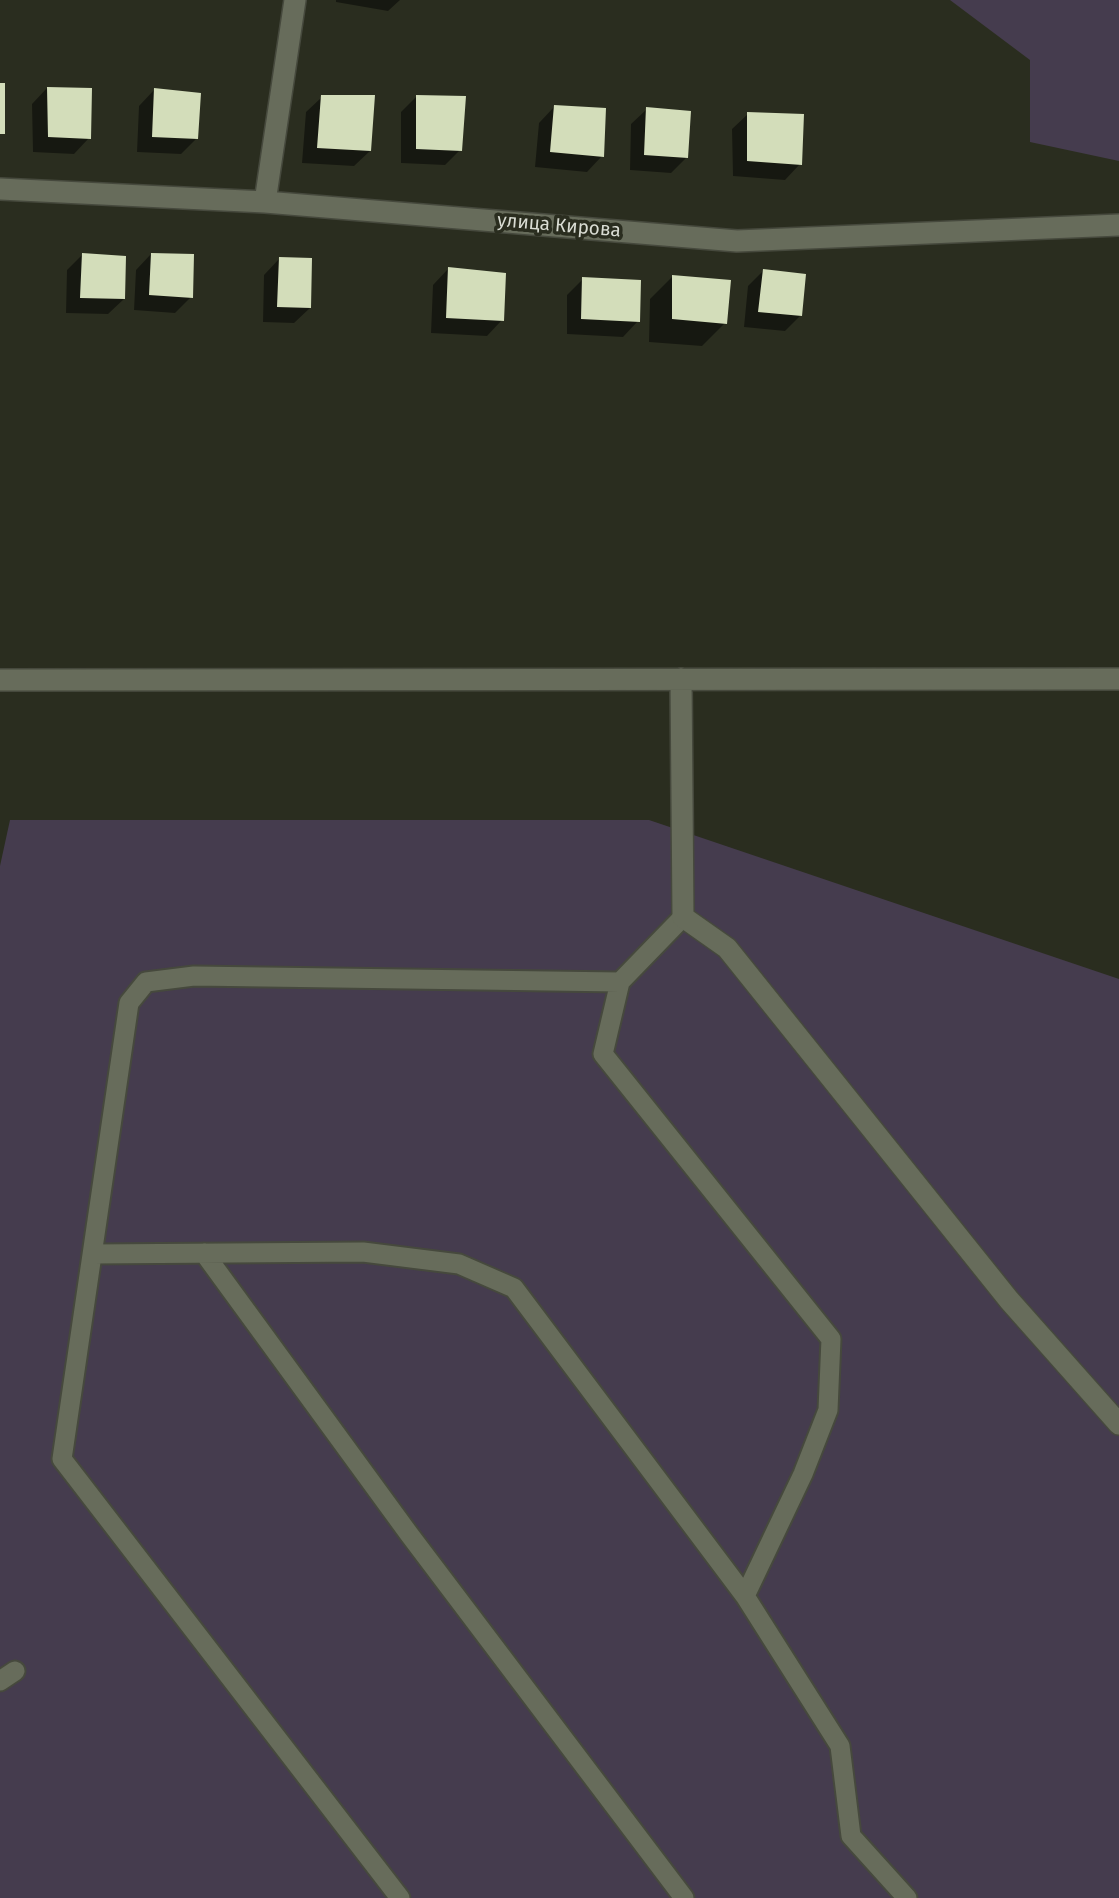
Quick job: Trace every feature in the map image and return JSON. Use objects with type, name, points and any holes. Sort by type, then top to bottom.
[{"type":"street","points":[[265,202],[295,0]]},
{"type":"street","name":"улица Кирова","points":[[0,189],[265,202],[737,241],[1119,225]]},
{"type":"street","points":[[681,679],[683,917],[727,948],[1009,1300],[1119,1424]]},
{"type":"street","points":[[0,680],[1119,679]]},
{"type":"lane","points":[[683,917],[620,982],[603,1054],[831,1339],[828,1410],[803,1474],[745,1596]]},
{"type":"lane","points":[[400,1898],[62,1459],[129,1003],[146,982],[194,976],[620,982]]},
{"type":"lane","points":[[92,1254],[363,1252],[459,1264],[514,1288],[745,1596],[839,1746],[851,1836],[907,1898]]},
{"type":"lane","points":[[204,1253],[409,1534],[684,1898]]},
{"type":"shaded area","points":[[950,0],[1119,0],[1119,161],[1030,142],[1030,60]]},
{"type":"shaded area","points":[[10,820],[649,820],[1119,979],[1119,1898],[0,1898],[0,866]]},
{"type":"building","points":[[0,83],[5,83],[5,134],[0,134]]},
{"type":"building","points":[[47,87],[92,88],[91,139],[48,137]]},
{"type":"building","points":[[154,88],[201,93],[198,139],[152,137]]},
{"type":"building","points":[[321,95],[375,95],[371,151],[317,148]]},
{"type":"building","points":[[416,95],[466,96],[462,151],[416,149]]},
{"type":"building","points":[[554,105],[606,108],[604,157],[550,152]]},
{"type":"building","points":[[646,107],[691,111],[688,158],[644,155]]},
{"type":"building","points":[[747,112],[804,114],[802,165],[747,161]]},
{"type":"building","points":[[82,253],[126,256],[125,299],[80,298]]},
{"type":"building","points":[[151,253],[194,254],[193,298],[149,295]]},
{"type":"building","points":[[279,257],[312,258],[311,308],[277,307]]},
{"type":"building","points":[[448,267],[506,273],[504,321],[446,318]]},
{"type":"building","points":[[763,269],[806,274],[802,316],[758,312]]},
{"type":"building","points":[[672,275],[731,280],[727,324],[672,319]]},
{"type":"building","points":[[582,277],[641,280],[640,322],[581,319]]}]
